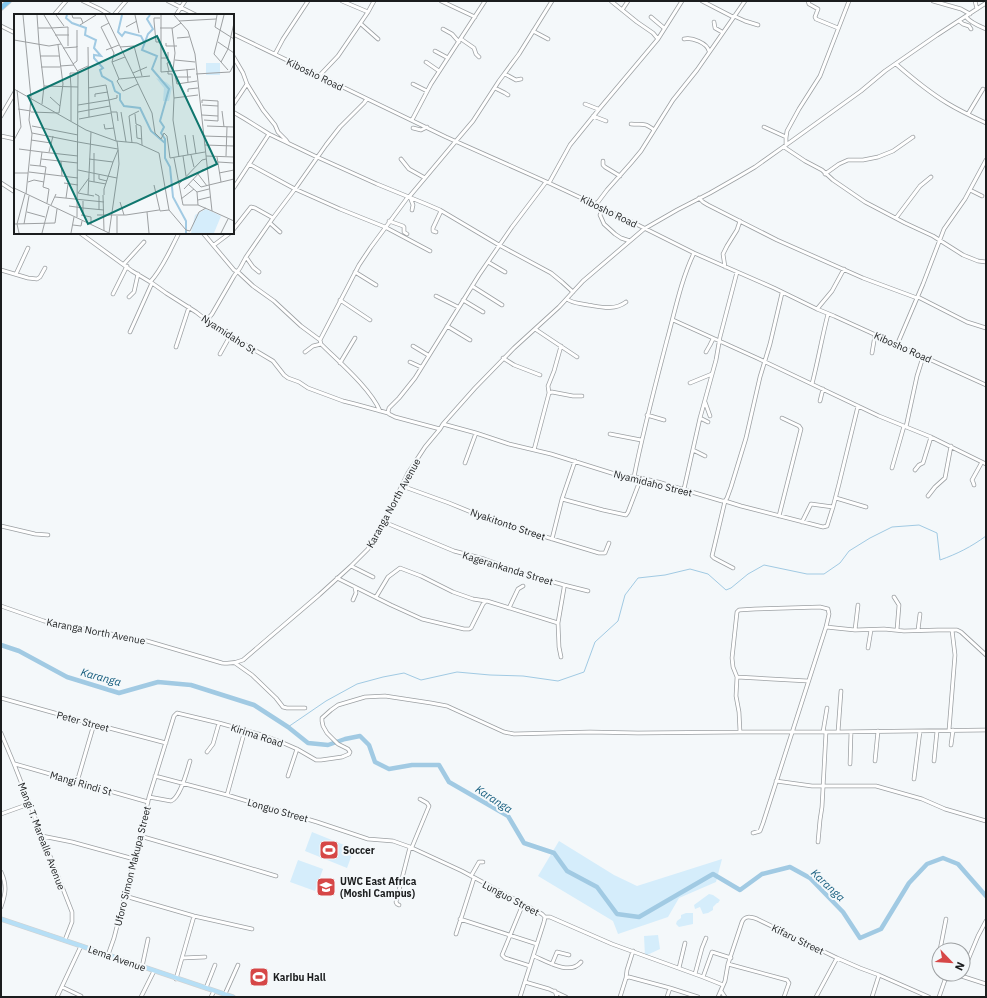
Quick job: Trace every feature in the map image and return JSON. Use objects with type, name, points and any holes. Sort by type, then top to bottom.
[{"type":"highway","points":[[1,8],[9,1]]},
{"type":"main road","name":"Lema Avenue","points":[[1,919],[233,997]]},
{"type":"street","points":[[55,14],[66,1]]},
{"type":"street","points":[[83,1],[108,14]]},
{"type":"street","points":[[115,14],[126,1]]},
{"type":"street","points":[[168,1],[194,14]]},
{"type":"street","points":[[177,14],[185,1]]},
{"type":"street","points":[[274,54],[282,39],[308,1]]},
{"type":"street","points":[[342,1],[368,12]]},
{"type":"street","points":[[319,76],[338,56],[361,24],[374,1]]},
{"type":"street","points":[[441,1],[475,17]]},
{"type":"street","points":[[412,120],[433,79],[460,41],[485,1]]},
{"type":"street","points":[[305,352],[320,342],[355,272],[389,221],[473,121],[519,54],[552,1]]},
{"type":"street","points":[[611,1],[653,33],[658,39]]},
{"type":"street","points":[[622,10],[628,1]]},
{"type":"street","points":[[388,413],[390,408],[411,383],[462,300],[499,245],[548,182],[570,146],[598,109],[658,39],[682,1]]},
{"type":"street","points":[[702,1],[758,25]]},
{"type":"street","points":[[594,204],[598,202],[646,144],[673,100],[697,70],[745,1]]},
{"type":"street","points":[[808,1],[809,4],[818,8],[816,19],[838,28]]},
{"type":"street","points":[[849,1],[820,76],[790,124],[787,131],[785,146],[861,199],[939,239],[963,255],[978,261],[986,262]]},
{"type":"street","points":[[933,1],[961,9],[970,14]]},
{"type":"street","points":[[975,1],[977,9]]},
{"type":"street","name":"Karanga North Avenue","points":[[1,606],[49,623],[147,641],[222,664],[230,664],[243,660],[299,613],[368,549],[384,522],[408,473],[425,447],[443,424],[474,388],[503,358],[567,299],[583,281],[644,229],[738,178],[785,146],[937,35],[986,3]]},
{"type":"street","points":[[652,17],[664,28]]},
{"type":"street","points":[[966,17],[968,20],[986,29]]},
{"type":"street","points":[[959,21],[970,26],[971,29]]},
{"type":"street","points":[[714,22],[715,28],[722,32]]},
{"type":"street","points":[[361,24],[378,39]]},
{"type":"street","points":[[1,26],[14,32]]},
{"type":"street","points":[[443,29],[460,41],[474,48],[479,57]]},
{"type":"street","points":[[533,31],[548,39]]},
{"type":"street","name":"Kibosho Road","points":[[234,34],[456,141],[603,208],[694,253],[817,310],[986,384]]},
{"type":"street","points":[[684,39],[693,39],[707,46],[709,51]]},
{"type":"street","points":[[435,51],[448,58]]},
{"type":"street","points":[[234,58],[244,73],[247,84],[263,110],[275,125],[278,132],[288,143]]},
{"type":"street","points":[[426,62],[439,71]]},
{"type":"street","points":[[896,64],[933,94],[948,104],[986,122]]},
{"type":"street","points":[[505,74],[516,80],[521,80]]},
{"type":"street","points":[[234,104],[247,84]]},
{"type":"street","points":[[413,84],[427,91]]},
{"type":"street","points":[[495,88],[508,95]]},
{"type":"street","points":[[968,114],[983,89]]},
{"type":"street","points":[[1,116],[14,94]]},
{"type":"street","points":[[207,320],[246,257],[317,157],[340,127],[367,99]]},
{"type":"street","points":[[585,104],[598,109]]},
{"type":"street","points":[[234,113],[269,134],[317,157],[441,211],[551,273],[573,292]]},
{"type":"street","points":[[593,116],[606,121]]},
{"type":"street","points":[[631,124],[643,124],[654,130]]},
{"type":"street","points":[[413,128],[421,130],[427,127]]},
{"type":"street","points":[[764,127],[786,137]]},
{"type":"street","points":[[234,188],[269,134]]},
{"type":"street","points":[[1,136],[14,139]]},
{"type":"street","points":[[825,174],[839,164],[848,160],[863,160],[878,157],[893,151],[913,137]]},
{"type":"street","points":[[401,159],[409,169],[425,178]]},
{"type":"street","points":[[603,160],[603,165],[605,167],[620,176]]},
{"type":"street","points":[[897,344],[918,297],[939,239],[946,225],[960,207],[986,160]]},
{"type":"street","points":[[250,164],[295,189],[385,227],[430,251]]},
{"type":"street","points":[[980,172],[986,174]]},
{"type":"street","points":[[896,218],[920,186],[931,177]]},
{"type":"street","points":[[1,183],[14,191]]},
{"type":"street","points":[[970,190],[982,196]]},
{"type":"street","points":[[409,197],[413,205],[412,210]]},
{"type":"street","points":[[699,198],[708,205],[777,240],[863,278],[918,297],[967,322],[986,328]]},
{"type":"street","points":[[234,229],[251,207],[273,218]]},
{"type":"street","points":[[603,208],[600,215],[604,224],[618,237],[630,241]]},
{"type":"street","points":[[436,232],[434,231],[433,226],[441,211]]},
{"type":"street","points":[[389,221],[403,226],[404,232],[407,234]]},
{"type":"street","points":[[725,267],[723,254],[740,222]]},
{"type":"street","points":[[270,223],[280,232]]},
{"type":"street","name":"Nyamidaho St","points":[[81,234],[170,296],[189,307],[214,326],[273,361],[286,377],[308,388],[344,402],[388,413],[400,418],[440,429]]},
{"type":"street","points":[[130,332],[151,282],[178,234]]},
{"type":"street","points":[[203,234],[234,270],[274,301],[300,326],[320,342],[362,385],[378,406],[380,412]]},
{"type":"street","points":[[214,245],[229,234]]},
{"type":"street","points":[[113,294],[125,265],[144,242]]},
{"type":"street","points":[[16,274],[28,248]]},
{"type":"street","points":[[634,477],[647,415],[686,273],[694,253]]},
{"type":"street","points":[[246,257],[253,267],[259,272]]},
{"type":"street","points":[[488,262],[505,272]]},
{"type":"street","points":[[1,270],[37,280],[45,268]]},
{"type":"street","points":[[817,310],[832,291],[844,269]]},
{"type":"street","points":[[355,272],[376,285]]},
{"type":"street","points":[[684,489],[700,418],[737,272]]},
{"type":"street","points":[[129,297],[134,292],[138,274]]},
{"type":"street","points":[[472,286],[502,305]]},
{"type":"street","points":[[733,568],[712,556],[724,501],[728,496],[746,438],[782,293]]},
{"type":"street","points":[[436,296],[458,307]]},
{"type":"street","points":[[567,299],[575,303],[603,308],[616,307],[626,302]]},
{"type":"street","points":[[340,300],[370,320]]},
{"type":"street","points":[[462,300],[483,312]]},
{"type":"street","points":[[176,347],[189,307]]},
{"type":"street","points":[[812,384],[828,314]]},
{"type":"street","points":[[673,320],[824,389],[879,416],[951,446],[986,464]]},
{"type":"street","points":[[447,326],[470,340]]},
{"type":"street","points":[[535,329],[577,358]]},
{"type":"street","points":[[872,353],[875,335]]},
{"type":"street","points":[[220,354],[230,336]]},
{"type":"street","points":[[340,363],[355,338]]},
{"type":"street","points":[[706,352],[713,338]]},
{"type":"street","points":[[413,346],[428,355]]},
{"type":"street","points":[[534,450],[549,393],[548,386],[554,371],[560,346]]},
{"type":"street","points":[[892,468],[905,426],[923,357]]},
{"type":"street","points":[[503,358],[514,365],[540,375]]},
{"type":"street","points":[[410,362],[421,367]]},
{"type":"street","points":[[690,383],[712,374]]},
{"type":"street","points":[[820,401],[824,389]]},
{"type":"street","points":[[549,393],[552,392],[582,396]]},
{"type":"street","points":[[705,402],[710,416]]},
{"type":"street","points":[[802,522],[811,504],[833,507],[858,406]]},
{"type":"street","points":[[647,415],[664,420]]},
{"type":"street","points":[[700,418],[708,422]]},
{"type":"street","points":[[779,516],[800,429],[799,426],[782,418]]},
{"type":"street","name":"Nyamidaho Street","points":[[443,424],[575,461],[618,475],[641,478],[822,527],[826,527],[833,507]]},
{"type":"street","points":[[465,463],[476,433]]},
{"type":"street","points":[[610,434],[641,440]]},
{"type":"street","points":[[915,470],[917,466],[923,463],[931,437]]},
{"type":"street","points":[[928,496],[945,478],[951,446]]},
{"type":"street","points":[[693,450],[705,456]]},
{"type":"street","points":[[552,539],[562,499],[575,461]]},
{"type":"street","points":[[974,484],[972,480],[982,462]]},
{"type":"street","points":[[562,499],[626,515],[641,478]]},
{"type":"street","name":"Nyakitonto Street","points":[[402,486],[450,503],[493,521],[604,554],[609,543]]},
{"type":"street","points":[[836,498],[866,507]]},
{"type":"street","name":"Kagerankanda Street","points":[[384,522],[454,551],[564,585],[558,623],[561,657]]},
{"type":"street","points":[[1,526],[48,536]]},
{"type":"street","points":[[351,566],[373,577]]},
{"type":"street","points":[[376,597],[388,577],[400,568],[421,576],[452,592],[473,599],[490,601],[558,623]]},
{"type":"street","points":[[337,578],[422,619],[467,629],[473,626],[483,604],[486,601]]},
{"type":"street","points":[[564,585],[588,591]]},
{"type":"street","points":[[509,608],[518,590],[523,586]]},
{"type":"street","points":[[353,600],[356,593],[355,587]]},
{"type":"street","points":[[894,597],[899,605],[898,630]]},
{"type":"street","points":[[855,630],[858,605]]},
{"type":"street","points":[[753,833],[761,830],[776,781],[792,731],[808,681],[826,627],[829,612],[828,608],[822,607],[754,609],[738,611],[732,658],[733,667],[737,677],[736,696],[739,712],[740,732],[792,731],[851,732],[986,730]]},
{"type":"street","points":[[918,630],[920,614]]},
{"type":"street","points":[[826,627],[855,630],[952,630],[960,632],[986,655]]},
{"type":"street","points":[[868,648],[871,630]]},
{"type":"street","points":[[951,745],[954,655],[952,630]]},
{"type":"street","points":[[235,663],[252,675],[276,698],[283,707],[306,708]]},
{"type":"street","points":[[737,677],[808,681]]},
{"type":"street","points":[[838,732],[841,692]]},
{"type":"street","name":"Kirima Road","points":[[166,743],[174,716],[177,714],[219,723],[262,735],[281,742],[312,758],[320,760],[342,757],[350,752],[348,749],[333,740],[327,733],[322,721],[325,715],[342,703],[365,697],[378,696],[448,706],[504,732],[514,734],[590,732],[740,732]]},
{"type":"street","name":"Peter Street","points":[[1,698],[166,743]]},
{"type":"street","points":[[818,842],[823,786],[827,708]]},
{"type":"street","points":[[207,752],[213,744],[219,723]]},
{"type":"street","points":[[77,782],[94,724]]},
{"type":"street","points":[[227,795],[245,730]]},
{"type":"street","points":[[934,761],[937,730]]},
{"type":"street","points":[[875,761],[878,731]]},
{"type":"street","points":[[914,779],[920,731]]},
{"type":"street","points":[[850,764],[851,732]]},
{"type":"street","name":"Mangi T. Marealle Avenue","points":[[1,734],[72,912],[72,922],[65,940]]},
{"type":"street","name":"Uforo Simon Makupa Street","points":[[108,955],[125,896],[149,796],[166,743]]},
{"type":"street","points":[[288,776],[298,750]]},
{"type":"street","points":[[149,796],[173,800],[182,784],[190,761]]},
{"type":"street","name":"Mangi Rindi St","points":[[14,764],[148,802]]},
{"type":"street","name":"Longuo Street","points":[[155,776],[227,795],[368,839],[388,840],[401,843]]},
{"type":"street","points":[[776,781],[802,785],[880,787],[922,799],[945,809],[986,821]]},
{"type":"street","points":[[399,906],[396,902],[411,847],[429,806],[427,802],[420,799]]},
{"type":"street","points":[[1,814],[29,804]]},
{"type":"street","points":[[42,836],[72,842],[134,859]]},
{"type":"street","points":[[140,836],[276,876]]},
{"type":"street","name":"Lunguo Street","points":[[401,843],[473,877],[545,917],[520,997]]},
{"type":"street","points":[[456,934],[473,877],[479,862],[483,862]]},
{"type":"street","points":[[1,872],[6,890],[1,907]]},
{"type":"street","points":[[125,896],[194,916],[252,929]]},
{"type":"street","points":[[523,904],[502,956],[530,966]]},
{"type":"street","points":[[176,979],[194,916]]},
{"type":"street","points":[[545,917],[550,917],[604,940],[723,985]]},
{"type":"street","name":"Kifaru Street","points":[[718,997],[742,922],[744,918],[747,917],[757,919],[837,958],[929,997]]},
{"type":"street","points":[[460,919],[537,944]]},
{"type":"street","points":[[942,942],[946,919]]},
{"type":"street","points":[[971,953],[986,921]]},
{"type":"street","points":[[695,974],[706,938]]},
{"type":"street","points":[[142,967],[148,939]]},
{"type":"street","points":[[679,968],[685,944]]},
{"type":"street","points":[[57,997],[81,946]]},
{"type":"street","points":[[620,997],[633,951]]},
{"type":"street","points":[[552,964],[557,952],[569,955]]},
{"type":"street","points":[[703,977],[712,952],[731,958]]},
{"type":"street","points":[[534,956],[566,968],[578,966],[581,962]]},
{"type":"street","points":[[182,958],[205,957]]},
{"type":"street","points":[[816,997],[837,958]]},
{"type":"street","points":[[225,994],[238,964]]},
{"type":"street","points":[[728,964],[787,980],[789,983],[784,997]]},
{"type":"street","points":[[206,988],[216,965]]},
{"type":"street","points":[[141,997],[154,971]]},
{"type":"street","points":[[872,997],[879,975]]},
{"type":"street","points":[[626,978],[628,977],[670,988],[698,997]]},
{"type":"street","points":[[971,978],[986,984]]},
{"type":"street","points":[[525,982],[555,991],[566,997]]},
{"type":"street","points":[[939,997],[943,982]]},
{"type":"street","points":[[62,987],[81,996]]},
{"type":"street","points":[[667,997],[670,988]]},
{"type":"street","points":[[211,997],[214,991]]},
{"type":"street","points":[[555,991],[557,997]]},
{"type":"street","points":[[721,991],[725,997]]},
{"type":"shaded area","name":"Soccer","points":[[312,832],[354,849],[347,868],[305,851]]},
{"type":"shaded area","points":[[559,841],[614,875],[637,886],[722,859],[716,882],[679,898],[668,917],[618,934],[613,921],[538,876]]},
{"type":"shaded area","points":[[298,860],[323,869],[315,891],[290,882]]},
{"type":"shaded area","points":[[709,894],[720,900],[713,907],[713,910],[703,914],[700,907],[695,909],[694,905]]},
{"type":"shaded area","points":[[693,913],[693,924],[679,927],[676,924],[677,921],[681,918],[681,915]]},
{"type":"shaded area","points":[[658,935],[660,949],[645,956],[644,936]]},
{"type":"waterway","points":[[288,727],[326,701],[357,684],[404,673],[421,680],[457,672],[523,676],[558,681],[584,672],[595,642],[618,621],[625,595],[638,578],[665,575],[690,569],[708,574],[726,590],[731,588],[748,574],[764,565],[807,574],[824,574],[840,563],[849,551],[892,527],[919,525],[937,533],[940,560],[964,550],[986,536]]},
{"type":"waterway","name":"Karanga","points":[[1,645],[19,651],[67,677],[119,693],[158,682],[191,685],[254,705],[288,727],[308,743],[328,745],[360,736],[369,745],[375,762],[389,769],[412,765],[439,765],[449,782],[508,816],[524,843],[554,853],[567,871],[597,887],[617,914],[639,917],[713,874],[740,890],[762,874],[790,867],[810,878],[843,912],[860,938],[881,929],[909,883],[927,864],[943,858],[958,864],[986,896]]},
{"type":"place","name":"Soccer","points":[[329,850]]},
{"type":"place","name":"UWC East Africa (Moshi Campus)","points":[[326,887]]},
{"type":"place","name":"Karibu Hall","points":[[259,977]]}]
